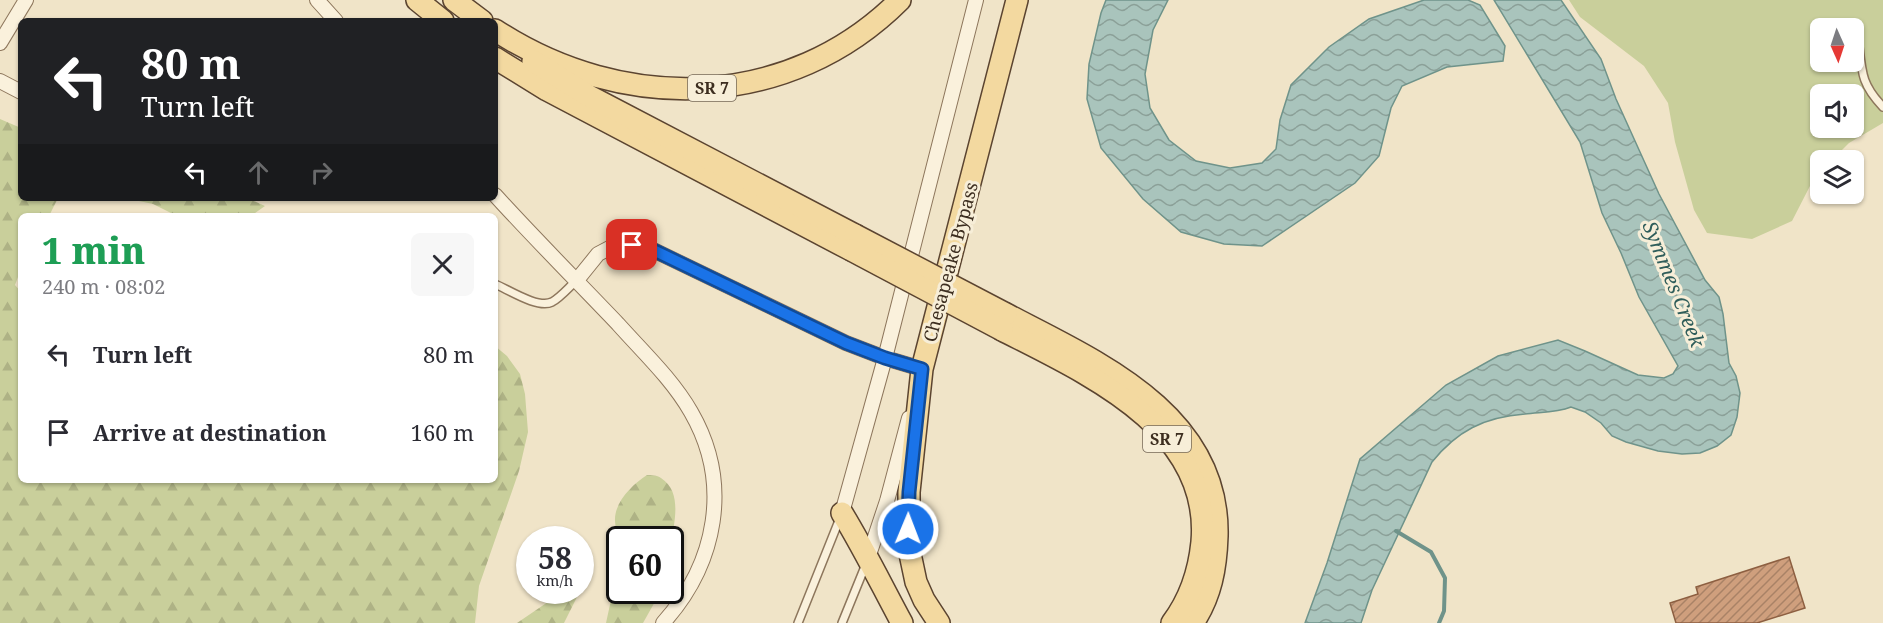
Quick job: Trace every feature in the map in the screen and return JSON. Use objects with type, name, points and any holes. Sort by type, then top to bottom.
[{"type":"main road","points":[[417,0],[439,18]]},
{"type":"main road","points":[[454,0],[478,18]]},
{"type":"main road","name":"SR 7","points":[[502,34],[579,70],[624,82],[674,89],[722,88],[773,77],[824,57],[867,30],[900,0]]},
{"type":"main road","name":"Chesapeake Bypass","points":[[922,369],[1017,0]]},
{"type":"main road","points":[[502,34],[542,68],[589,96],[853,243]]},
{"type":"main road","name":"SR 7","points":[[498,60],[557,96],[853,243],[1004,322],[1112,390],[1147,417],[1182,459],[1196,492],[1201,514],[1202,535],[1197,573],[1190,593],[1172,623]]},
{"type":"main road","points":[[1004,322],[1088,357],[1124,380],[1162,410],[1193,448],[1203,464],[1211,485],[1217,530],[1214,573],[1208,596],[1193,623]]},
{"type":"main road","points":[[922,369],[909,492],[909,549],[911,567],[924,600],[939,623]]},
{"type":"main road","points":[[842,513],[902,623]]},
{"type":"street","points":[[0,43],[26,0]]},
{"type":"street","points":[[317,0],[333,18]]},
{"type":"street","points":[[842,513],[885,358],[976,0]]},
{"type":"street","points":[[0,81],[18,90]]},
{"type":"street","points":[[498,198],[663,374],[690,410],[700,431],[708,452],[715,497],[710,542],[691,583],[663,623]]},
{"type":"street","points":[[577,280],[598,254],[617,244],[647,247],[846,343],[922,369]]},
{"type":"street","name":"Chesapeake Bypass","points":[[868,558],[887,501],[922,369]]},
{"type":"lane","points":[[1861,72],[1870,93],[1883,107]]},
{"type":"lane","points":[[498,285],[541,304],[550,303],[577,280]]},
{"type":"lane","points":[[798,623],[842,513]]},
{"type":"lane","points":[[842,623],[868,558]]},
{"type":"green space","points":[[1569,0],[1883,0],[1883,123],[1864,134],[1864,84],[1810,84],[1810,138],[1858,138],[1842,150],[1810,150],[1810,186],[1792,221],[1752,239],[1707,233],[1694,210],[1675,142],[1668,103],[1644,66],[1580,17]]},
{"type":"green space","points":[[0,119],[18,127],[18,201],[56,201],[50,213],[18,213],[18,277],[15,285],[18,288],[18,483],[498,483],[498,348],[507,356],[520,374],[525,394],[528,432],[519,471],[479,586],[475,623],[0,623]]},
{"type":"green space","points":[[139,201],[254,201],[265,206],[255,213],[171,213],[153,204]]},
{"type":"green space","points":[[647,475],[661,478],[668,484],[675,499],[674,526],[616,526],[616,514],[621,500],[636,483]]},
{"type":"green space","points":[[545,604],[574,604],[564,623],[517,623]]},
{"type":"green space","points":[[610,604],[654,604],[643,623],[606,623]]},
{"type":"water","points":[[1106,0],[1168,0],[1153,30],[1145,74],[1150,108],[1169,140],[1196,161],[1230,168],[1262,163],[1276,149],[1280,120],[1291,85],[1329,47],[1369,19],[1424,0],[1468,0],[1480,5],[1505,46],[1503,61],[1447,67],[1402,86],[1391,108],[1379,156],[1355,183],[1262,246],[1224,244],[1181,232],[1143,199],[1101,148],[1087,99],[1089,64]]},
{"type":"water","name":"Symmes Creek","points":[[1494,0],[1561,0],[1601,59],[1616,99],[1659,194],[1705,280],[1719,297],[1729,363],[1736,376],[1740,393],[1737,417],[1731,435],[1717,446],[1700,453],[1682,454],[1658,451],[1626,442],[1612,436],[1601,423],[1585,412],[1571,407],[1484,422],[1451,442],[1432,462],[1372,590],[1361,623],[1305,623],[1360,459],[1446,385],[1498,356],[1558,340],[1638,375],[1664,378],[1673,374],[1678,366],[1639,297],[1602,213],[1580,142]]},
{"type":"building","points":[[1789,557],[1805,608],[1757,623],[1676,623],[1670,603],[1698,594],[1696,587]]},
{"type":"waterway","points":[[1396,531],[1431,552],[1445,578],[1444,611],[1439,623]]},
{"type":"route","points":[[632,245],[647,247],[846,343],[922,369],[909,492],[908,529]]}]
